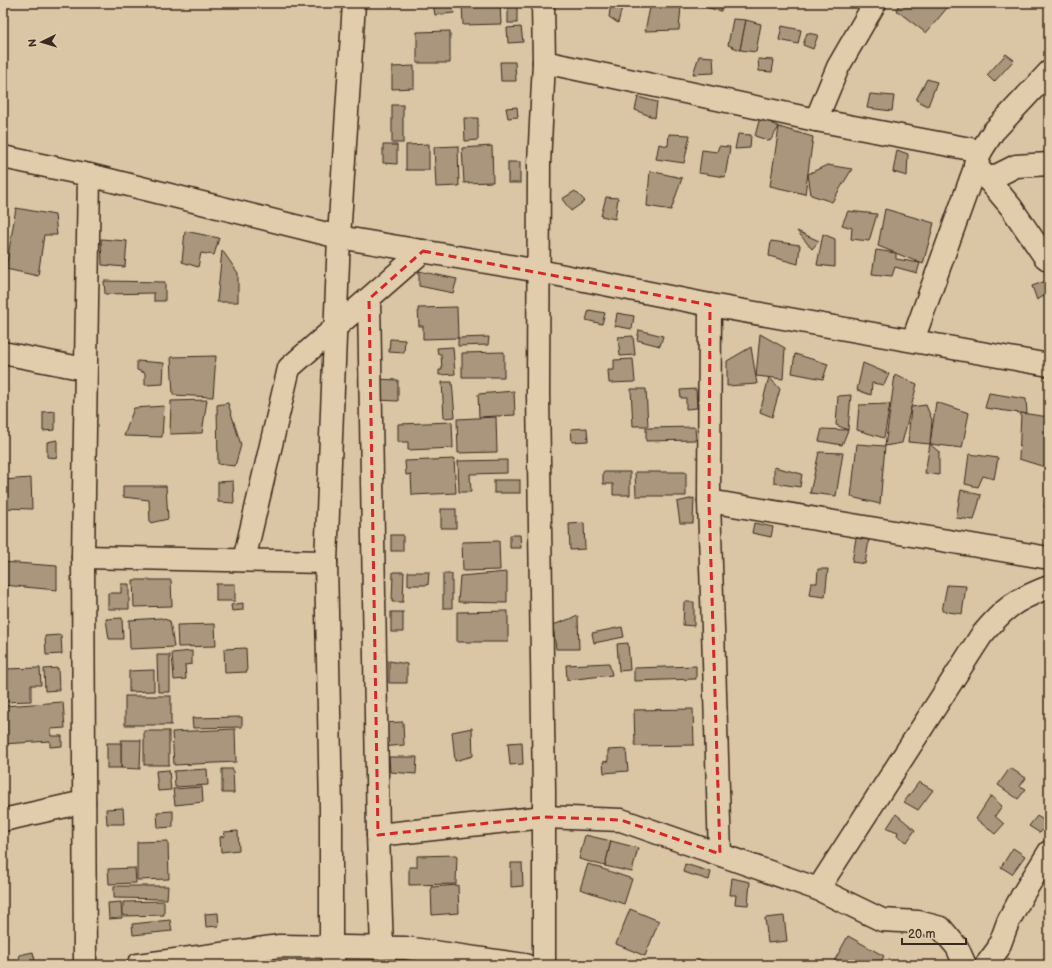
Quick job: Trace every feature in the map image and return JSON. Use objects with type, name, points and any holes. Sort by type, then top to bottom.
[{"type":"street","points":[[332,956],[331,810],[326,562],[339,237],[354,3]]},
{"type":"street","points":[[543,3],[544,62],[539,164],[538,394],[544,817],[544,965]]},
{"type":"street","points":[[816,120],[838,67],[875,3]]},
{"type":"street","points":[[544,62],[816,120],[981,165],[1016,166],[1049,164]]},
{"type":"street","points":[[913,340],[993,132],[1049,72]]},
{"type":"street","points":[[3,157],[89,175],[339,237],[539,271],[710,305],[1049,365]]},
{"type":"street","points":[[981,165],[1045,257],[1049,260]]},
{"type":"street","points":[[85,965],[83,557],[89,175]]},
{"type":"street","points":[[244,560],[289,368],[369,300],[423,251]]},
{"type":"street","points":[[369,300],[378,835],[382,948]]},
{"type":"street","points":[[710,305],[709,501],[720,854]]},
{"type":"street","points":[[3,353],[85,369]]},
{"type":"street","points":[[709,501],[1049,558]]},
{"type":"street","points":[[83,557],[326,562]]},
{"type":"street","points":[[818,889],[981,636],[1002,611],[1031,594],[1049,587]]},
{"type":"street","points":[[3,820],[84,802]]},
{"type":"street","points":[[378,835],[544,817],[621,820],[818,889],[882,920],[918,922],[942,928],[957,947],[966,965]]},
{"type":"street","points":[[986,965],[998,949],[1008,922],[1023,894],[1049,852]]},
{"type":"street","points":[[138,965],[280,946],[332,956],[382,948],[406,948],[525,965]]},
{"type":"highlighted area","points":[[423,251],[710,305],[709,501],[720,854],[621,820],[544,817],[378,835],[369,299]]},
{"type":"building","points":[[433,3],[452,3],[454,13],[435,15]]},
{"type":"building","points":[[462,3],[500,3],[501,24],[463,25]]},
{"type":"building","points":[[611,3],[623,3],[618,23],[609,17]]},
{"type":"building","points":[[651,3],[681,6],[679,30],[645,31]]},
{"type":"building","points":[[688,3],[722,3],[721,11]]},
{"type":"building","points":[[900,3],[941,3],[947,8],[926,33],[896,10]]},
{"type":"building","points":[[508,4],[517,4],[517,23],[508,23]]},
{"type":"building","points":[[733,19],[746,20],[740,50],[728,45]]},
{"type":"building","points":[[746,20],[761,24],[756,52],[740,50]]},
{"type":"building","points":[[782,26],[801,30],[798,44],[779,40]]},
{"type":"building","points":[[521,27],[523,42],[508,43],[507,28]]},
{"type":"building","points":[[450,31],[450,63],[417,63],[417,32]]},
{"type":"building","points":[[807,33],[818,35],[813,49],[803,45]]},
{"type":"building","points":[[1006,54],[1014,60],[994,82],[987,75]]},
{"type":"building","points":[[699,56],[713,57],[714,73],[693,74]]},
{"type":"building","points":[[758,59],[774,60],[772,72],[759,71]]},
{"type":"building","points":[[500,62],[515,62],[516,81],[501,81]]},
{"type":"building","points":[[414,66],[414,88],[392,89],[392,67]]},
{"type":"building","points":[[927,79],[937,82],[928,106],[916,100]]},
{"type":"building","points":[[870,94],[894,96],[892,111],[867,108]]},
{"type":"building","points":[[638,97],[657,102],[655,118],[635,110]]},
{"type":"building","points":[[392,105],[403,105],[403,143],[392,143]]},
{"type":"building","points":[[517,107],[518,117],[508,118],[506,108]]},
{"type":"building","points":[[760,117],[779,127],[770,141],[755,136]]},
{"type":"building","points":[[464,118],[478,118],[478,140],[465,141]]},
{"type":"building","points":[[779,127],[813,137],[805,194],[770,186]]},
{"type":"building","points":[[669,134],[690,135],[684,163],[656,159],[659,144],[668,146]]},
{"type":"building","points":[[738,134],[751,135],[750,148],[735,149]]},
{"type":"building","points":[[429,144],[429,170],[406,170],[406,145]]},
{"type":"building","points":[[383,145],[397,145],[397,164],[383,163]]},
{"type":"building","points":[[458,146],[459,186],[436,187],[434,147]]},
{"type":"building","points":[[492,146],[493,182],[464,183],[462,148]]},
{"type":"building","points":[[719,146],[730,147],[725,177],[699,173],[702,150],[717,152]]},
{"type":"building","points":[[897,150],[908,154],[907,176],[893,172]]},
{"type":"building","points":[[508,162],[520,162],[520,183],[508,183]]},
{"type":"building","points":[[827,165],[852,169],[832,202],[811,195],[808,174]]},
{"type":"building","points":[[650,171],[682,178],[671,210],[647,206]]},
{"type":"building","points":[[575,191],[585,201],[571,211],[562,199]]},
{"type":"building","points":[[606,197],[618,198],[615,219],[601,216]]},
{"type":"building","points":[[16,208],[55,215],[57,235],[44,235],[38,276],[6,269]]},
{"type":"building","points":[[885,209],[934,223],[923,264],[878,246]]},
{"type":"building","points":[[848,211],[877,214],[869,241],[851,239],[852,228],[842,225]]},
{"type":"building","points":[[185,231],[219,238],[214,255],[201,253],[198,267],[182,262]]},
{"type":"building","points":[[797,231],[819,241],[812,249]]},
{"type":"building","points":[[823,234],[835,239],[835,267],[817,265]]},
{"type":"building","points":[[101,239],[127,241],[125,267],[102,265]]},
{"type":"building","points":[[771,241],[800,245],[798,264],[769,256]]},
{"type":"building","points":[[222,250],[238,273],[238,302],[217,302]]},
{"type":"building","points":[[876,250],[896,253],[896,259],[920,263],[917,273],[895,267],[892,276],[872,274]]},
{"type":"building","points":[[419,271],[457,279],[453,293],[419,286]]},
{"type":"building","points":[[1049,280],[1049,293],[1037,300],[1032,286]]},
{"type":"building","points":[[104,281],[165,282],[165,301],[154,301],[154,293],[105,294]]},
{"type":"building","points":[[457,307],[458,338],[423,339],[423,326],[419,326],[418,308]]},
{"type":"building","points":[[589,310],[605,313],[602,324],[586,320]]},
{"type":"building","points":[[617,313],[634,316],[632,329],[615,326]]},
{"type":"building","points":[[639,330],[663,336],[660,346],[637,340]]},
{"type":"building","points":[[760,334],[785,348],[783,379],[756,376]]},
{"type":"building","points":[[633,336],[635,355],[620,356],[618,337]]},
{"type":"building","points":[[489,337],[488,345],[458,346],[458,338]]},
{"type":"building","points":[[390,339],[405,340],[404,353],[389,352]]},
{"type":"building","points":[[453,347],[455,374],[439,375],[439,370],[442,370],[441,354],[438,354],[437,348]]},
{"type":"building","points":[[751,347],[757,384],[727,386],[727,361]]},
{"type":"building","points":[[504,352],[504,377],[462,377],[462,353]]},
{"type":"building","points":[[795,354],[828,364],[823,379],[792,373]]},
{"type":"building","points":[[216,356],[213,397],[173,395],[171,357]]},
{"type":"building","points":[[633,359],[635,382],[609,383],[608,370],[614,370],[614,360]]},
{"type":"building","points":[[137,361],[164,363],[163,384],[145,385],[145,373],[137,370]]},
{"type":"building","points":[[863,363],[889,374],[884,385],[872,383],[871,395],[857,390]]},
{"type":"building","points":[[895,375],[917,384],[902,443],[885,446]]},
{"type":"building","points":[[769,377],[780,389],[772,417],[760,412]]},
{"type":"building","points":[[376,379],[398,380],[398,401],[376,400]]},
{"type":"building","points":[[442,382],[452,382],[455,417],[444,418]]},
{"type":"building","points":[[631,389],[646,389],[648,426],[633,426]]},
{"type":"building","points":[[696,389],[697,408],[686,409],[686,398],[681,398],[680,390]]},
{"type":"building","points":[[514,391],[515,415],[479,417],[478,394]]},
{"type":"building","points":[[989,393],[1026,399],[1027,414],[985,408]]},
{"type":"building","points":[[851,395],[848,430],[836,425],[838,396]]},
{"type":"building","points":[[207,400],[202,433],[170,434],[171,401]]},
{"type":"building","points":[[936,402],[969,413],[962,448],[930,444]]},
{"type":"building","points":[[228,403],[241,445],[235,466],[218,464],[217,405]]},
{"type":"building","points":[[890,404],[884,438],[857,430],[859,405]]},
{"type":"building","points":[[926,405],[932,420],[930,444],[908,442],[911,407]]},
{"type":"building","points":[[164,406],[162,437],[124,436],[134,408]]},
{"type":"building","points":[[55,411],[55,430],[43,431],[43,412]]},
{"type":"building","points":[[1021,413],[1049,417],[1048,468],[1019,459]]},
{"type":"building","points":[[496,417],[497,452],[458,453],[457,419]]},
{"type":"building","points":[[452,422],[453,448],[408,450],[408,442],[398,442],[398,424]]},
{"type":"building","points":[[695,427],[696,440],[646,441],[646,428]]},
{"type":"building","points":[[587,428],[588,441],[572,442],[571,429]]},
{"type":"building","points":[[822,429],[848,430],[842,445],[819,441]]},
{"type":"building","points":[[57,440],[57,458],[47,457],[47,442]]},
{"type":"building","points":[[857,444],[885,446],[880,504],[851,497]]},
{"type":"building","points":[[930,444],[939,452],[939,475],[925,473]]},
{"type":"building","points":[[819,452],[843,453],[836,496],[810,493]]},
{"type":"building","points":[[969,454],[998,458],[994,479],[983,476],[978,487],[965,484]]},
{"type":"building","points":[[454,459],[456,493],[412,495],[411,474],[406,475],[405,461]]},
{"type":"building","points":[[507,460],[507,473],[470,474],[471,492],[459,492],[458,461]]},
{"type":"building","points":[[774,467],[802,474],[800,487],[774,483]]},
{"type":"building","points":[[603,472],[630,472],[630,495],[613,495],[613,484],[603,484]]},
{"type":"building","points":[[635,472],[686,472],[686,496],[636,496]]},
{"type":"building","points":[[31,478],[32,509],[3,508],[3,480]]},
{"type":"building","points":[[494,480],[520,480],[520,493],[494,493]]},
{"type":"building","points":[[233,481],[234,503],[218,502],[218,482]]},
{"type":"building","points":[[1049,481],[1049,508],[1044,507]]},
{"type":"building","points":[[123,486],[166,486],[168,519],[150,523],[149,500],[123,497]]},
{"type":"building","points":[[961,490],[981,495],[974,520],[956,518]]},
{"type":"building","points":[[694,498],[693,523],[680,523],[677,502]]},
{"type":"building","points":[[441,509],[456,509],[456,528],[441,528]]},
{"type":"building","points":[[584,523],[585,549],[570,550],[569,524]]},
{"type":"building","points":[[754,523],[773,527],[771,537],[752,533]]},
{"type":"building","points":[[391,535],[403,535],[403,551],[391,551]]},
{"type":"building","points":[[510,535],[520,535],[521,548],[510,548]]},
{"type":"building","points":[[856,538],[869,540],[865,564],[852,562]]},
{"type":"building","points":[[499,541],[500,570],[463,571],[462,542]]},
{"type":"building","points":[[3,562],[57,566],[57,590],[3,585]]},
{"type":"building","points":[[818,569],[828,569],[825,597],[809,595],[811,583],[817,583]]},
{"type":"building","points":[[393,572],[404,572],[403,602],[392,602]]},
{"type":"building","points":[[408,572],[429,572],[428,585],[408,585]]},
{"type":"building","points":[[507,572],[507,603],[458,602],[460,576]]},
{"type":"building","points":[[443,574],[452,574],[452,608],[443,608]]},
{"type":"building","points":[[133,580],[171,580],[172,606],[134,607]]},
{"type":"building","points":[[121,584],[129,584],[129,609],[108,609],[108,593],[121,593]]},
{"type":"building","points":[[216,584],[235,584],[235,601],[216,601]]},
{"type":"building","points":[[947,585],[966,586],[962,614],[942,611]]},
{"type":"building","points":[[684,602],[694,602],[694,626],[683,625]]},
{"type":"building","points":[[243,603],[243,610],[232,611],[231,605]]},
{"type":"building","points":[[508,611],[508,642],[457,642],[457,612]]},
{"type":"building","points":[[391,612],[403,612],[403,632],[391,632]]},
{"type":"building","points":[[578,616],[579,649],[556,649],[553,625]]},
{"type":"building","points":[[122,618],[123,639],[109,639],[106,619]]},
{"type":"building","points":[[161,618],[170,621],[174,647],[130,649],[129,620]]},
{"type":"building","points":[[215,624],[216,646],[178,647],[177,625]]},
{"type":"building","points":[[622,627],[624,637],[594,643],[592,633]]},
{"type":"building","points":[[61,635],[62,654],[46,655],[45,636]]},
{"type":"building","points":[[628,643],[630,670],[619,671],[617,644]]},
{"type":"building","points":[[246,648],[247,672],[225,673],[224,649]]},
{"type":"building","points":[[192,651],[192,664],[185,665],[186,679],[174,680],[172,653]]},
{"type":"building","points":[[157,655],[170,655],[170,692],[158,692]]},
{"type":"building","points":[[389,661],[407,664],[407,683],[389,683]]},
{"type":"building","points":[[609,663],[612,675],[567,680],[566,665]]},
{"type":"building","points":[[696,666],[696,679],[634,681],[634,668]]},
{"type":"building","points":[[40,668],[41,685],[31,685],[31,701],[3,702],[3,669]]},
{"type":"building","points":[[58,668],[59,690],[45,691],[44,669]]},
{"type":"building","points":[[154,670],[154,691],[129,692],[129,671]]},
{"type":"building","points":[[125,696],[171,696],[171,725],[125,725]]},
{"type":"building","points":[[63,702],[65,728],[51,729],[51,736],[62,736],[62,746],[50,747],[50,741],[3,744],[3,706]]},
{"type":"building","points":[[693,709],[694,745],[635,746],[634,710]]},
{"type":"building","points":[[242,717],[242,727],[193,728],[192,718]]},
{"type":"building","points":[[403,722],[404,745],[381,747],[381,723]]},
{"type":"building","points":[[472,728],[473,756],[455,761],[452,732]]},
{"type":"building","points":[[235,729],[236,762],[174,765],[172,732]]},
{"type":"building","points":[[144,731],[169,731],[169,765],[144,765]]},
{"type":"building","points":[[121,740],[141,740],[140,769],[121,768]]},
{"type":"building","points":[[522,742],[523,764],[510,765],[508,743]]},
{"type":"building","points":[[107,743],[121,743],[121,768],[107,768]]},
{"type":"building","points":[[626,749],[628,771],[604,773],[603,762],[608,761],[608,750]]},
{"type":"building","points":[[389,757],[417,757],[416,774],[390,772]]},
{"type":"building","points":[[1010,768],[1026,778],[1020,786],[1026,789],[1018,799],[998,785]]},
{"type":"building","points":[[207,769],[208,785],[175,787],[174,771]]},
{"type":"building","points":[[222,769],[233,769],[234,793],[222,793]]},
{"type":"building","points":[[169,770],[171,790],[158,791],[156,771]]},
{"type":"building","points":[[919,782],[933,790],[918,810],[904,802]]},
{"type":"building","points":[[202,787],[203,802],[175,805],[173,789]]},
{"type":"building","points":[[991,796],[1002,806],[995,816],[1004,824],[995,834],[976,819]]},
{"type":"building","points":[[123,808],[124,824],[107,824],[106,809]]},
{"type":"building","points":[[173,811],[173,827],[158,828],[157,812]]},
{"type":"building","points":[[896,814],[915,830],[907,842],[897,836],[898,832],[887,828]]},
{"type":"building","points":[[1037,816],[1048,823],[1040,833],[1029,826]]},
{"type":"building","points":[[238,831],[239,850],[221,852],[220,837],[225,836],[224,832]]},
{"type":"building","points":[[585,835],[611,841],[605,866],[579,859]]},
{"type":"building","points":[[168,841],[169,879],[137,880],[137,842]]},
{"type":"building","points":[[611,841],[638,848],[632,872],[605,866]]},
{"type":"building","points":[[1013,848],[1025,856],[1012,874],[1001,867]]},
{"type":"building","points":[[457,855],[456,884],[409,885],[409,867],[417,867],[417,856]]},
{"type":"building","points":[[511,863],[522,863],[523,886],[511,887]]},
{"type":"building","points":[[588,864],[632,879],[624,904],[580,889]]},
{"type":"building","points":[[685,864],[711,872],[709,880],[683,872]]},
{"type":"building","points":[[135,868],[136,883],[109,884],[108,869]]},
{"type":"building","points":[[732,878],[750,882],[748,905],[735,904],[736,895],[730,895]]},
{"type":"building","points":[[458,885],[459,913],[432,915],[431,887]]},
{"type":"building","points":[[114,886],[168,886],[167,899],[114,898]]},
{"type":"building","points":[[164,901],[164,915],[123,916],[123,902]]},
{"type":"building","points":[[121,902],[122,918],[109,919],[108,903]]},
{"type":"building","points":[[630,909],[659,921],[645,956],[616,944]]},
{"type":"building","points":[[218,913],[219,926],[206,927],[205,914]]},
{"type":"building","points":[[784,916],[787,941],[768,943],[765,918]]},
{"type":"building","points":[[170,920],[172,931],[133,935],[132,924]]},
{"type":"building","points":[[848,936],[884,956],[879,965],[832,965]]},
{"type":"building","points":[[33,952],[36,965],[21,965],[19,955]]},
{"type":"building","points":[[699,959],[709,962],[708,965],[696,965]]}]
